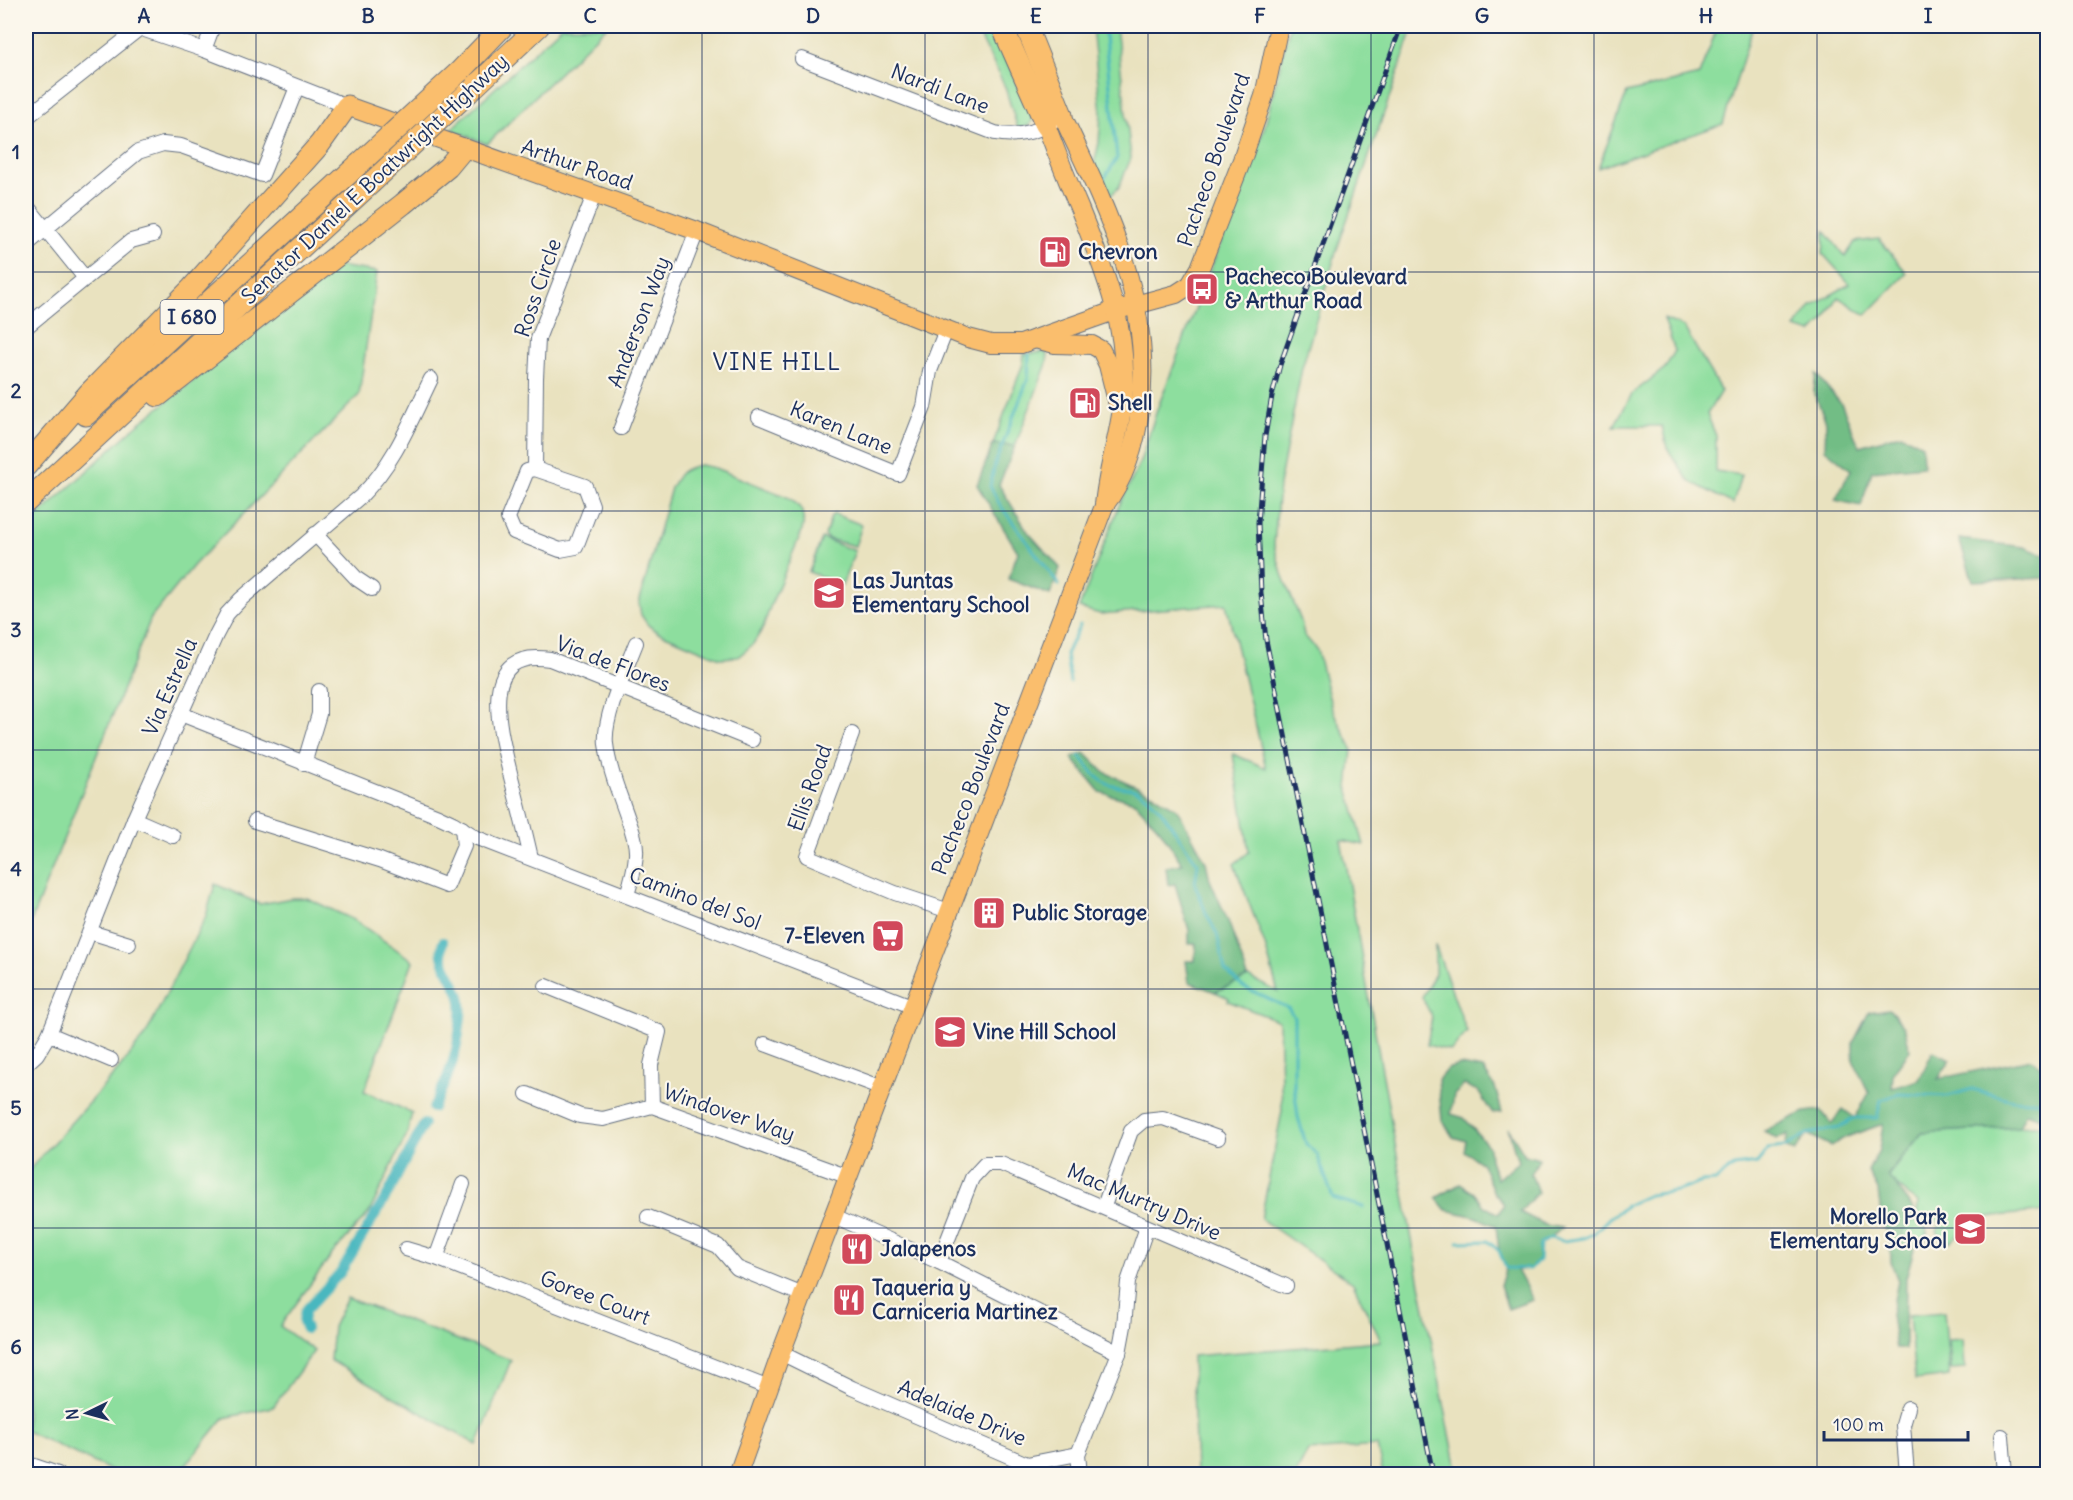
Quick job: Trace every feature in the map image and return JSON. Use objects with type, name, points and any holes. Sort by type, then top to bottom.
[{"type":"highway","name":"Senator Daniel E Boatwright Highway","points":[[26,471],[459,72],[503,26]]},
{"type":"highway","name":"Senator Daniel E Boatwright Highway","points":[[26,502],[539,26]]},
{"type":"highway","points":[[1002,26],[1054,120]]},
{"type":"highway","points":[[1026,26],[1054,120]]},
{"type":"highway","points":[[26,466],[89,393],[143,340],[210,268],[320,144],[347,106]]},
{"type":"highway","points":[[104,429],[168,388],[416,193],[448,167],[463,149]]},
{"type":"main road","name":"Pacheco Boulevard","points":[[1136,305],[1176,294],[1190,285],[1200,268],[1264,96],[1279,26]]},
{"type":"main road","name":"Arthur Road","points":[[347,106],[697,231],[945,330],[991,344],[1014,345],[1136,305]]},
{"type":"main road","name":"Pacheco Boulevard","points":[[1054,120],[1103,203],[1131,280],[1140,326],[1143,388],[1138,427],[1132,454],[1116,490],[1104,506]]},
{"type":"main road","name":"Pacheco Boulevard","points":[[738,1474],[803,1294],[1104,506],[1106,484],[1124,392],[1124,361],[1117,310],[1089,232],[1054,120]]},
{"type":"main road","points":[[1035,339],[1055,344],[1092,345],[1101,350],[1108,365],[1120,410]]},
{"type":"street","points":[[204,50],[213,26]]},
{"type":"street","name":"Arthur Road","points":[[26,118],[141,27],[347,106]]},
{"type":"street","name":"Nardi Lane","points":[[802,59],[995,133],[1021,135],[1054,120]]},
{"type":"street","points":[[26,245],[138,152],[163,144],[181,146],[262,175],[297,87]]},
{"type":"street","name":"Ross Circle","points":[[535,469],[538,339],[594,195]]},
{"type":"street","points":[[26,205],[85,278]]},
{"type":"street","name":"Anderson Way","points":[[621,428],[697,231]]},
{"type":"street","points":[[26,327],[131,241],[153,235]]},
{"type":"street","name":"Karen Lane","points":[[759,417],[898,474],[924,407],[930,371],[945,330]]},
{"type":"street","name":"Via Estrella","points":[[26,1064],[37,1054],[49,1034],[134,819],[227,614],[241,599],[379,478],[394,455],[431,379]]},
{"type":"street","points":[[535,469],[585,486],[592,505],[576,547],[560,550],[514,532],[508,518],[527,471],[535,469]]},
{"type":"street","points":[[315,534],[357,579],[372,589]]},
{"type":"street","points":[[627,895],[637,853],[633,833],[610,763],[606,729],[618,688],[636,643]]},
{"type":"street","name":"Via de Flores","points":[[531,858],[498,724],[498,698],[502,678],[512,666],[524,658],[550,659],[752,740]]},
{"type":"street","points":[[304,764],[319,714],[319,691]]},
{"type":"street","name":"Camino del Sol","points":[[181,714],[438,816],[477,838],[914,1006]]},
{"type":"street","name":"Ellis Road","points":[[852,734],[807,856],[895,893],[949,911]]},
{"type":"street","points":[[134,819],[173,836]]},
{"type":"street","points":[[255,821],[380,860],[447,886],[464,846],[462,828]]},
{"type":"street","points":[[90,932],[129,944]]},
{"type":"street","points":[[546,986],[659,1032],[651,1065],[652,1106]]},
{"type":"street","points":[[49,1034],[111,1060]]},
{"type":"street","points":[[765,1044],[883,1089]]},
{"type":"street","name":"Windover Way","points":[[527,1094],[580,1116],[603,1119],[652,1106],[849,1177]]},
{"type":"street","points":[[1104,1206],[1131,1131],[1144,1120],[1162,1118],[1218,1138]]},
{"type":"street","name":"Mac Murtry Drive","points":[[939,1262],[972,1178],[985,1164],[1001,1164],[1104,1206],[1147,1227],[1286,1286]]},
{"type":"street","points":[[436,1258],[463,1184]]},
{"type":"street","points":[[834,1215],[939,1262],[1119,1353]]},
{"type":"street","points":[[648,1217],[718,1246],[737,1268],[803,1294]]},
{"type":"street","points":[[1080,1474],[1078,1454],[1119,1353],[1128,1282],[1147,1227]]},
{"type":"street","name":"Goree Court","points":[[406,1248],[769,1388]]},
{"type":"street","name":"Adelaide Drive","points":[[781,1353],[852,1388],[1027,1464],[1078,1454]]},
{"type":"street","points":[[1907,1474],[1903,1425],[1908,1408]]},
{"type":"street","points":[[2002,1436],[2005,1474]]},
{"type":"street","points":[[26,1463],[57,1474]]},
{"type":"green space","points":[[562,26],[607,26],[487,144],[451,129]]},
{"type":"green space","points":[[975,26],[992,26],[1033,118],[1030,125],[1018,129],[1005,87]]},
{"type":"green space","points":[[1092,26],[1116,26],[1131,158],[1119,187],[1109,197],[1094,164],[1099,143],[1101,112]]},
{"type":"green space","points":[[1290,26],[1414,26],[1337,249],[1302,368],[1279,485],[1274,545],[1304,635],[1317,650],[1332,709],[1352,749],[1348,788],[1364,845],[1341,840],[1419,1279],[1458,1474],[1383,1474],[1377,1446],[1308,1451],[1296,1474],[1196,1474],[1192,1356],[1381,1341],[1353,1283],[1261,1219],[1282,1111],[1279,1021],[1228,1001],[1229,998],[1215,992],[1248,977],[1278,992],[1265,945],[1234,864],[1249,852],[1233,754],[1266,768],[1226,604],[1100,614],[1079,608],[1119,506],[1139,465],[1158,407],[1264,129]]},
{"type":"green space","points":[[1718,26],[1753,26],[1723,124],[1598,168],[1627,93],[1699,75]]},
{"type":"green space","points":[[1825,231],[1845,257],[1855,242],[1879,239],[1907,273],[1866,315],[1838,297],[1825,319],[1812,333],[1795,328],[1811,306],[1850,284],[1823,254]]},
{"type":"green space","points":[[338,266],[377,272],[359,395],[194,565],[151,618],[26,934],[26,527],[136,426]]},
{"type":"green space","points":[[1664,319],[1684,327],[1721,391],[1707,414],[1716,436],[1716,471],[1741,475],[1733,504],[1689,481],[1667,448],[1662,426],[1614,426],[1632,394],[1665,368],[1675,351]]},
{"type":"green space","points":[[1045,352],[1048,355],[1046,366],[1015,446],[993,444],[1023,364],[1024,354]]},
{"type":"green space","points":[[1816,374],[1842,405],[1859,446],[1901,434],[1922,445],[1923,466],[1872,471],[1861,506],[1835,500],[1851,470],[1825,449],[1826,422],[1814,392]]},
{"type":"green space","points":[[993,444],[1015,446],[999,485],[1028,532],[1060,568],[1050,595],[1008,579],[1018,552],[977,485]]},
{"type":"green space","points":[[700,465],[715,468],[787,497],[799,507],[803,515],[802,531],[763,628],[753,644],[738,657],[720,658],[658,632],[648,625],[641,615],[639,603],[671,488],[681,472]]},
{"type":"green space","points":[[834,514],[862,525],[855,546],[828,539],[825,535]]},
{"type":"green space","points":[[822,538],[855,551],[842,585],[809,572]]},
{"type":"green space","points":[[1959,539],[2024,547],[2047,556],[2047,578],[1973,581]]},
{"type":"green space","points":[[1085,753],[1104,772],[1155,795],[1177,809],[1206,862],[1210,880],[1228,921],[1248,977],[1215,992],[1189,982],[1186,961],[1195,961],[1196,944],[1189,944],[1189,930],[1175,884],[1168,885],[1166,867],[1182,864],[1161,831],[1135,802],[1100,792],[1072,758]]},
{"type":"green space","points":[[215,884],[260,904],[292,898],[307,898],[354,920],[413,961],[364,1091],[412,1113],[407,1134],[369,1213],[333,1253],[280,1326],[314,1351],[273,1407],[224,1418],[179,1473],[119,1474],[26,1431],[26,1169],[29,1170],[118,1070],[146,1034],[206,916]]},
{"type":"green space","points":[[1435,945],[1467,1032],[1451,1051],[1427,1045],[1432,1017],[1422,997],[1435,974]]},
{"type":"green space","points":[[1889,1009],[1904,1026],[1910,1050],[1893,1073],[1892,1088],[1919,1080],[1933,1051],[1951,1059],[1938,1079],[2031,1059],[2048,1072],[2047,1125],[2039,1117],[2026,1113],[2019,1127],[1922,1133],[1887,1176],[1897,1186],[1914,1211],[1904,1231],[1905,1239],[1915,1245],[1906,1278],[1905,1349],[1896,1349],[1891,1315],[1898,1281],[1891,1262],[1890,1235],[1882,1225],[1878,1190],[1868,1171],[1879,1150],[1883,1124],[1844,1138],[1831,1146],[1807,1134],[1795,1152],[1785,1147],[1788,1134],[1777,1139],[1764,1131],[1805,1112],[1821,1110],[1831,1124],[1843,1109],[1855,1118],[1869,1093],[1853,1060],[1853,1043],[1869,1012]]},
{"type":"green space","points":[[1460,1065],[1483,1069],[1495,1087],[1502,1112],[1492,1113],[1478,1091],[1464,1085],[1454,1095],[1451,1114],[1464,1118],[1489,1147],[1490,1160],[1497,1179],[1518,1162],[1508,1128],[1525,1155],[1539,1159],[1531,1174],[1538,1192],[1520,1212],[1545,1225],[1562,1228],[1540,1244],[1539,1260],[1530,1269],[1517,1270],[1533,1300],[1508,1309],[1500,1285],[1506,1268],[1499,1251],[1496,1226],[1476,1217],[1446,1210],[1436,1198],[1460,1184],[1474,1193],[1484,1206],[1498,1214],[1504,1204],[1494,1193],[1482,1164],[1464,1151],[1466,1141],[1453,1137],[1442,1120],[1438,1080],[1447,1069]]},
{"type":"green space","points":[[2047,1125],[2047,1211],[1966,1219],[1972,1222],[1974,1227],[1973,1234],[1969,1237],[1959,1234],[1950,1242],[1941,1239],[1937,1231],[1942,1221],[1930,1222],[1917,1215],[1918,1203],[1887,1177],[1922,1133]]},
{"type":"green space","points":[[1915,1221],[1920,1222],[1926,1228],[1926,1238],[1920,1244],[1915,1245],[1910,1244],[1904,1238],[1903,1233],[1904,1228],[1910,1222]]},
{"type":"green space","points":[[347,1298],[511,1360],[477,1445],[330,1360],[333,1327]]},
{"type":"green space","points":[[1944,1312],[1950,1376],[1915,1380],[1909,1315]]},
{"type":"green space","points":[[1963,1339],[1965,1368],[1951,1369],[1949,1340]]},
{"type":"waterway","points":[[1104,26],[1117,158],[1104,179]]},
{"type":"waterway","points":[[1029,354],[1028,379],[995,464],[990,486],[1000,505],[1059,585]]},
{"type":"waterway","points":[[1070,682],[1066,654],[1080,625]]},
{"type":"waterway","points":[[1080,756],[1093,773],[1105,783],[1137,791],[1154,803],[1198,863],[1195,884],[1217,934],[1225,970],[1243,987],[1288,1008],[1294,1017],[1294,1085],[1298,1117],[1306,1144],[1317,1154],[1333,1198],[1363,1207]]},
{"type":"waterway","points":[[433,1108],[454,1058],[462,1011],[458,990],[442,956],[443,942]]},
{"type":"waterway","points":[[1458,1242],[1488,1241],[1499,1251],[1506,1268],[1530,1269],[1539,1260],[1540,1243],[1551,1238],[1563,1241],[1584,1238],[1594,1233],[1609,1218],[1629,1204],[1649,1195],[1677,1191],[1702,1182],[1715,1181],[1734,1166],[1757,1163],[1768,1149],[1785,1147],[1807,1134],[1839,1128],[1854,1118],[1877,1118],[1881,1100],[1899,1094],[1948,1096],[1972,1089],[2013,1100],[2048,1102]]},
{"type":"waterway","points":[[306,1329],[303,1322],[305,1311],[341,1272],[389,1192],[424,1124]]},
{"type":"railway","points":[[1401,26],[1280,365],[1265,436],[1258,523],[1266,640],[1433,1474]]},
{"type":"place","name":"Chevron","points":[[1055,252]]},
{"type":"place","name":"Pacheco Boulevard & Arthur Road","points":[[1202,289]]},
{"type":"place","name":"Shell","points":[[1085,403]]},
{"type":"place","name":"Las Juntas Elementary School","points":[[829,593]]},
{"type":"place","name":"Public Storage","points":[[989,913]]},
{"type":"place","name":"7-Eleven","points":[[888,936]]},
{"type":"place","name":"Vine Hill School","points":[[950,1032]]},
{"type":"place","name":"Morello Park Elementary School","points":[[1970,1229]]},
{"type":"place","name":"Jalapenos","points":[[857,1249]]},
{"type":"place","name":"Taqueria y Carniceria Martinez","points":[[849,1300]]},
{"type":"district","name":"VINE HILL","points":[[777,362]]}]
